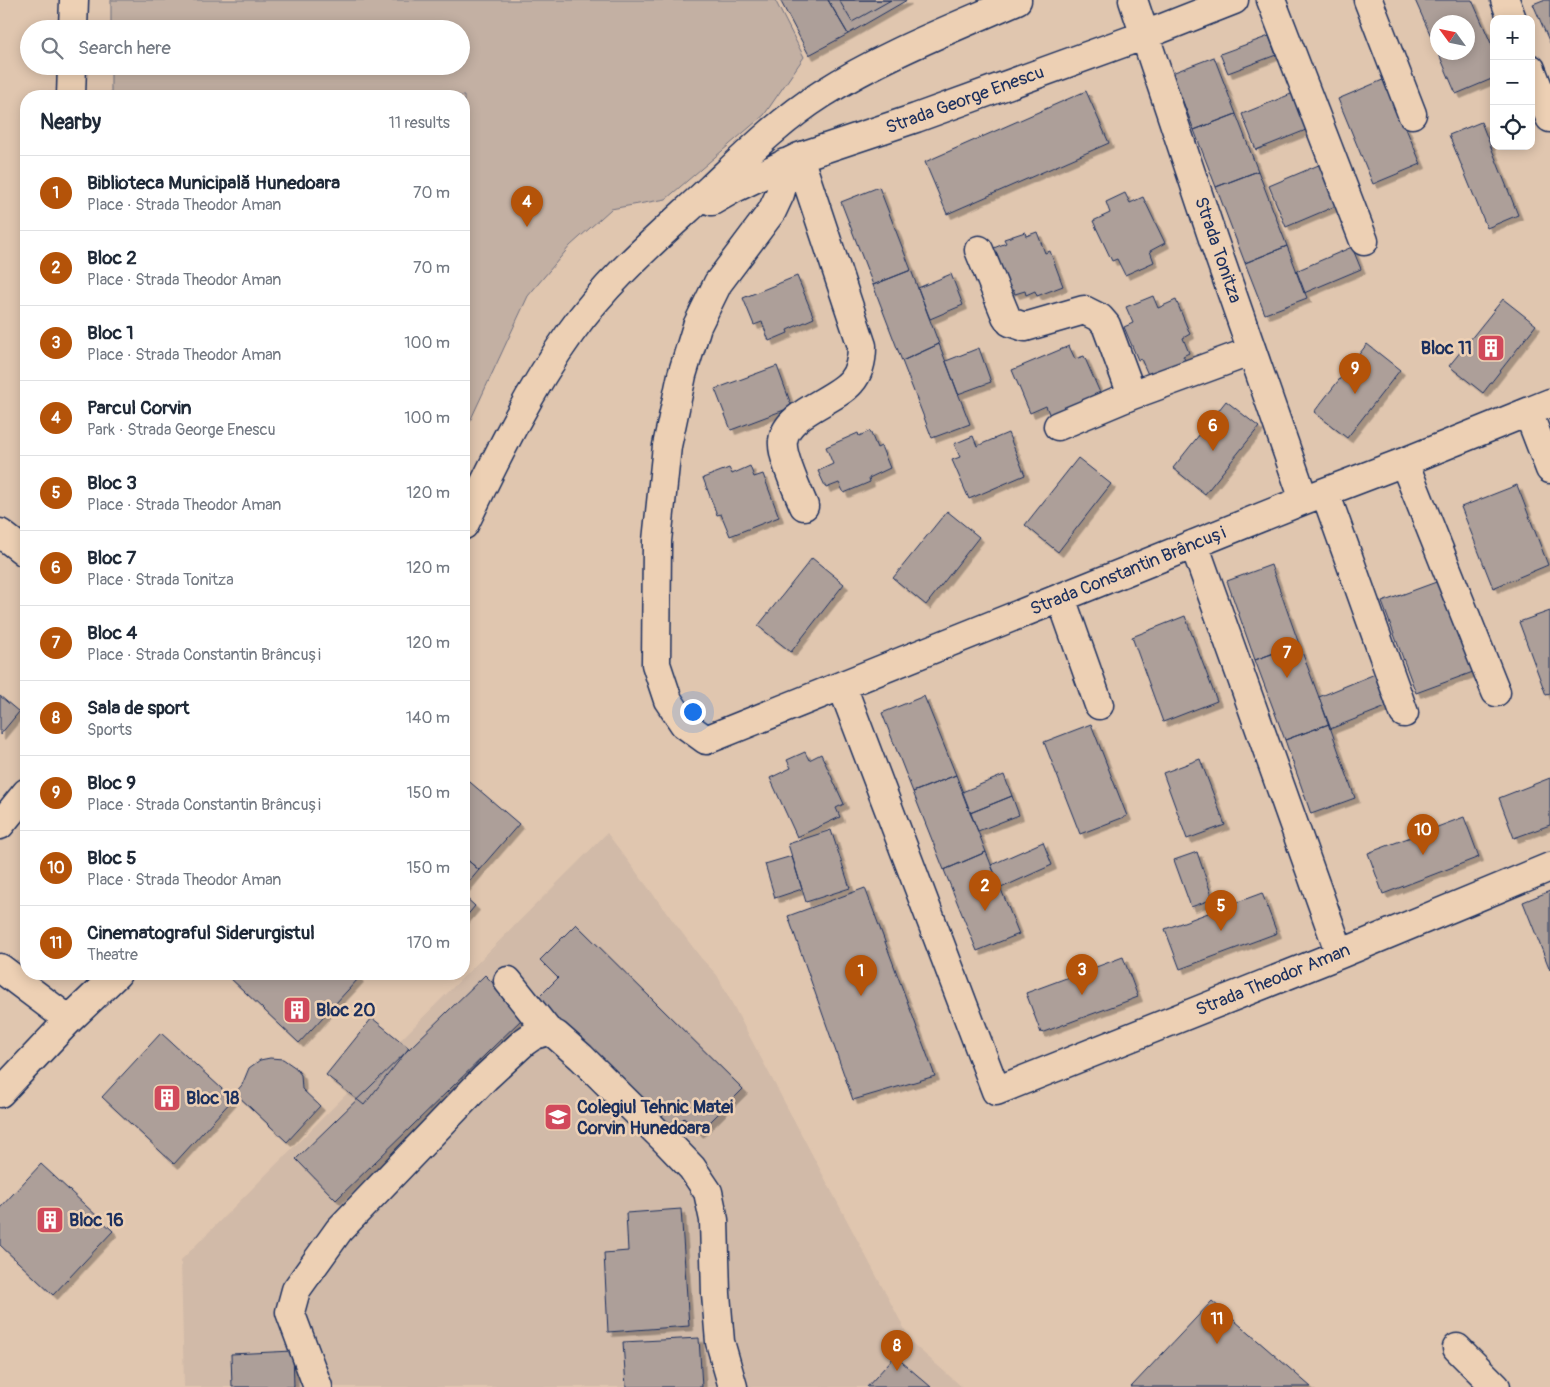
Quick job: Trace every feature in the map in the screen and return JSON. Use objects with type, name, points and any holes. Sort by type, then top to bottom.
[{"type":"street","points":[[73,20],[74,0]]},
{"type":"street","name":"Strada George Enescu","points":[[470,513],[531,394],[572,331],[614,280],[668,228],[774,129],[820,94],[868,66],[1017,0]]},
{"type":"street","name":"Strada Tonitza","points":[[1133,0],[1252,351],[1404,713]]},
{"type":"street","name":"Strada George Enescu","points":[[668,228],[733,189],[792,160],[916,118],[1145,35],[1234,0]]},
{"type":"street","points":[[1271,0],[1364,242]]},
{"type":"street","points":[[1368,0],[1412,114]]},
{"type":"street","points":[[1505,0],[1511,15]]},
{"type":"street","points":[[71,90],[72,75]]},
{"type":"street","points":[[1535,79],[1550,118]]},
{"type":"street","points":[[792,160],[862,346],[860,365],[851,383],[794,421],[787,430],[783,440],[785,456],[804,506]]},
{"type":"street","name":"Strada Constantin Brâncuși","points":[[792,160],[772,211],[718,283],[697,326],[682,375],[667,446],[657,541],[656,664],[668,700],[684,724],[706,740],[1314,496],[1539,408]]},
{"type":"street","points":[[979,250],[1010,322],[1025,327],[1084,310],[1100,318],[1106,325],[1132,395]]},
{"type":"street","points":[[1058,426],[1132,395],[1252,351]]},
{"type":"street","points":[[1539,408],[1550,470]]},
{"type":"street","points":[[1404,462],[1496,692]]},
{"type":"street","points":[[0,533],[20,548]]},
{"type":"street","points":[[1194,544],[1340,954]]},
{"type":"street","points":[[1061,598],[1099,704]]},
{"type":"street","name":"Strada Theodor Aman","points":[[842,686],[996,1091],[1340,954],[1550,867]]},
{"type":"street","points":[[0,825],[20,800]]},
{"type":"street","points":[[0,968],[69,1020]]},
{"type":"street","points":[[0,1093],[69,1020],[111,980]]},
{"type":"street","points":[[508,981],[548,1031],[556,1035],[581,1057],[666,1141],[692,1168],[708,1192],[714,1220],[716,1294],[720,1342],[733,1387]]},
{"type":"street","points":[[318,1387],[290,1312],[296,1290],[305,1276],[353,1214],[485,1078],[529,1038],[548,1031]]},
{"type":"street","points":[[1457,1348],[1496,1387]]},
{"type":"shaded area","points":[[111,0],[775,0],[804,57],[764,115],[666,199],[611,209],[570,246],[528,296],[470,421],[470,90],[111,90],[111,75],[470,75],[470,20],[111,20]]},
{"type":"shaded area","name":"Colegiul Tehnic Matei Corvin Hunedoara","points":[[607,833],[701,958],[717,975],[912,1343],[962,1387],[184,1387],[181,1260],[460,980],[470,980],[470,970]]},
{"type":"building","points":[[780,0],[828,0],[848,34],[809,55]]},
{"type":"building","points":[[828,0],[907,0],[848,34]]},
{"type":"building","points":[[839,0],[891,0],[852,22]]},
{"type":"building","points":[[1415,0],[1472,0],[1490,41],[1490,80],[1456,94],[1441,60],[1475,60],[1475,15],[1430,15],[1430,34]]},
{"type":"building","points":[[1543,0],[1550,0],[1550,43],[1533,4]]},
{"type":"building","points":[[1269,36],[1276,55],[1228,73],[1220,54]]},
{"type":"building","points":[[1214,57],[1236,114],[1194,130],[1172,73]]},
{"type":"building","points":[[1385,79],[1421,164],[1373,184],[1338,99]]},
{"type":"building","points":[[1086,91],[1109,143],[947,214],[925,162]]},
{"type":"building","points":[[1296,92],[1311,128],[1256,150],[1242,114]]},
{"type":"building","points":[[1236,114],[1258,171],[1216,187],[1194,130]]},
{"type":"building","points":[[1481,122],[1490,145],[1490,150],[1492,150],[1518,215],[1487,228],[1449,135]]},
{"type":"building","points":[[1321,164],[1338,205],[1286,227],[1269,186]]},
{"type":"building","points":[[1258,171],[1287,246],[1245,263],[1216,187]]},
{"type":"building","points":[[879,187],[911,270],[873,285],[841,202]]},
{"type":"building","points":[[1125,193],[1130,203],[1143,197],[1165,243],[1150,251],[1154,262],[1125,275],[1117,259],[1112,261],[1093,221],[1110,213],[1106,202]]},
{"type":"building","points":[[1025,232],[1026,236],[1037,232],[1045,253],[1050,251],[1063,286],[1037,296],[1035,291],[1026,295],[1025,291],[1015,294],[1013,290],[1005,293],[989,250],[1006,243],[1004,239]]},
{"type":"building","points":[[1287,246],[1307,298],[1265,314],[1245,263]]},
{"type":"building","points":[[1352,247],[1361,269],[1304,293],[1296,271]]},
{"type":"building","points":[[911,270],[939,344],[902,361],[873,285]]},
{"type":"building","points":[[951,274],[963,305],[930,319],[918,288]]},
{"type":"building","points":[[797,276],[814,318],[787,330],[788,333],[769,341],[762,322],[754,325],[743,298]]},
{"type":"building","points":[[1153,296],[1158,308],[1176,300],[1190,334],[1183,338],[1189,353],[1183,356],[1187,364],[1150,379],[1141,359],[1138,360],[1124,327],[1133,323],[1126,307]]},
{"type":"building","name":"Bloc 11","points":[[1503,299],[1536,325],[1483,393],[1449,366]]},
{"type":"building","points":[[939,344],[970,424],[932,438],[902,361]]},
{"type":"building","points":[[1367,344],[1400,370],[1347,438],[1314,412]]},
{"type":"building","points":[[1069,346],[1075,359],[1084,356],[1101,395],[1052,421],[1046,406],[1030,413],[1012,370]]},
{"type":"building","points":[[979,348],[991,382],[958,394],[946,361]]},
{"type":"building","points":[[777,366],[792,407],[731,430],[715,389]]},
{"type":"building","points":[[1226,401],[1259,427],[1205,494],[1173,468]]},
{"type":"building","points":[[870,431],[877,448],[881,446],[890,468],[869,478],[870,482],[844,493],[839,483],[826,488],[818,471],[833,464],[826,447],[858,433],[859,436]]},
{"type":"building","points":[[1008,433],[1025,475],[969,499],[952,460],[960,457],[954,444],[973,436],[977,446]]},
{"type":"building","points":[[1078,458],[1111,484],[1058,552],[1025,525]]},
{"type":"building","points":[[750,466],[754,477],[763,474],[779,517],[730,536],[721,514],[717,515],[703,478],[729,468],[732,474]]},
{"type":"building","points":[[1517,485],[1548,565],[1493,588],[1461,507]]},
{"type":"building","points":[[947,511],[979,537],[926,605],[893,578]]},
{"type":"building","points":[[812,558],[844,584],[791,652],[758,626]]},
{"type":"building","points":[[1271,565],[1299,644],[1255,660],[1227,581]]},
{"type":"building","points":[[1439,581],[1473,672],[1416,693],[1382,602]]},
{"type":"building","points":[[1550,611],[1550,694],[1546,695],[1519,622]]},
{"type":"building","points":[[1185,616],[1217,701],[1163,722],[1132,637]]},
{"type":"building","points":[[1299,644],[1329,724],[1285,740],[1255,660]]},
{"type":"building","points":[[1375,674],[1386,707],[1330,729],[1319,697]]},
{"type":"building","points":[[0,696],[19,712],[0,735]]},
{"type":"building","points":[[924,696],[956,775],[913,792],[882,713]]},
{"type":"building","points":[[1091,724],[1127,816],[1080,834],[1044,742]]},
{"type":"building","points":[[1329,724],[1355,798],[1311,814],[1285,740]]},
{"type":"building","points":[[805,752],[809,760],[821,754],[844,804],[836,808],[840,817],[797,837],[770,778],[791,768],[787,760]]},
{"type":"building","points":[[1200,759],[1225,825],[1187,839],[1163,773]]},
{"type":"building","points":[[956,775],[986,852],[944,870],[913,792]]},
{"type":"building","points":[[1004,775],[1012,796],[970,813],[962,792]]},
{"type":"building","points":[[1550,778],[1550,825],[1514,838],[1499,798]]},
{"type":"building","points":[[470,782],[519,824],[479,870],[470,862]]},
{"type":"building","points":[[1012,796],[1019,815],[978,831],[970,813]]},
{"type":"building","points":[[1464,817],[1479,857],[1383,894],[1368,853]]},
{"type":"building","points":[[831,830],[850,888],[806,902],[788,844]]},
{"type":"building","points":[[1043,842],[1052,865],[1001,888],[991,865]]},
{"type":"building","points":[[986,852],[1019,934],[977,951],[944,870]]},
{"type":"building","points":[[1197,852],[1213,899],[1191,907],[1174,860]]},
{"type":"building","points":[[792,856],[802,889],[775,898],[765,864]]},
{"type":"building","points":[[470,862],[479,870],[470,881]]},
{"type":"building","points":[[865,888],[935,1076],[853,1100],[788,916]]},
{"type":"building","points":[[1550,891],[1550,970],[1523,902]]},
{"type":"building","points":[[1262,893],[1277,933],[1180,969],[1165,929]]},
{"type":"building","points":[[470,901],[475,906],[470,912]]},
{"type":"building","points":[[576,924],[743,1089],[699,1133],[684,1118],[668,1134],[534,1002],[558,978],[540,960]]},
{"type":"building","points":[[1123,957],[1138,997],[1041,1033],[1026,993]]},
{"type":"building","points":[[485,975],[525,1016],[336,1200],[296,1159]]},
{"type":"building","name":"Bloc 20","points":[[232,980],[357,980],[299,1043]]},
{"type":"building","points":[[372,1018],[409,1048],[364,1105],[326,1075]]},
{"type":"building","name":"Bloc 18","points":[[161,1033],[233,1099],[174,1164],[102,1097]]},
{"type":"building","points":[[270,1058],[283,1059],[296,1068],[301,1075],[302,1089],[320,1106],[287,1142],[235,1093],[242,1085],[249,1068],[260,1060]]},
{"type":"building","name":"Bloc 16","points":[[41,1164],[113,1231],[53,1295],[0,1245],[0,1208]]},
{"type":"building","points":[[681,1209],[689,1326],[608,1332],[604,1253],[628,1251],[626,1213]]},
{"type":"building","points":[[1212,1301],[1311,1387],[1131,1387]]},
{"type":"building","points":[[699,1338],[702,1387],[626,1387],[623,1342]]},
{"type":"building","points":[[293,1351],[294,1387],[232,1387],[231,1354]]},
{"type":"building","points":[[895,1356],[931,1387],[867,1387]]},
{"type":"place","name":"Parcul Corvin","points":[[527,227]]},
{"type":"place","name":"Bloc 11","points":[[1491,348]]},
{"type":"place","name":"Bloc 9","points":[[1355,394]]},
{"type":"place","name":"Bloc 7","points":[[1213,451]]},
{"type":"place","name":"Bloc 4","points":[[1287,678]]},
{"type":"place","name":"Bloc 5","points":[[1423,855]]},
{"type":"place","name":"Bloc 2","points":[[985,911]]},
{"type":"place","name":"Bloc 3","points":[[1221,931]]},
{"type":"place","name":"Bloc 1","points":[[1082,995]]},
{"type":"place","name":"Biblioteca Municipală Hunedoara","points":[[861,996]]},
{"type":"place","name":"Bloc 20","points":[[297,1010]]},
{"type":"place","name":"Bloc 18","points":[[167,1098]]},
{"type":"place","name":"Colegiul Tehnic Matei Corvin Hunedoara","points":[[558,1117]]},
{"type":"place","name":"Bloc 16","points":[[50,1220]]},
{"type":"place","name":"Cinematograful Siderurgistul","points":[[1217,1344]]},
{"type":"place","name":"Sala de sport","points":[[897,1371]]}]
